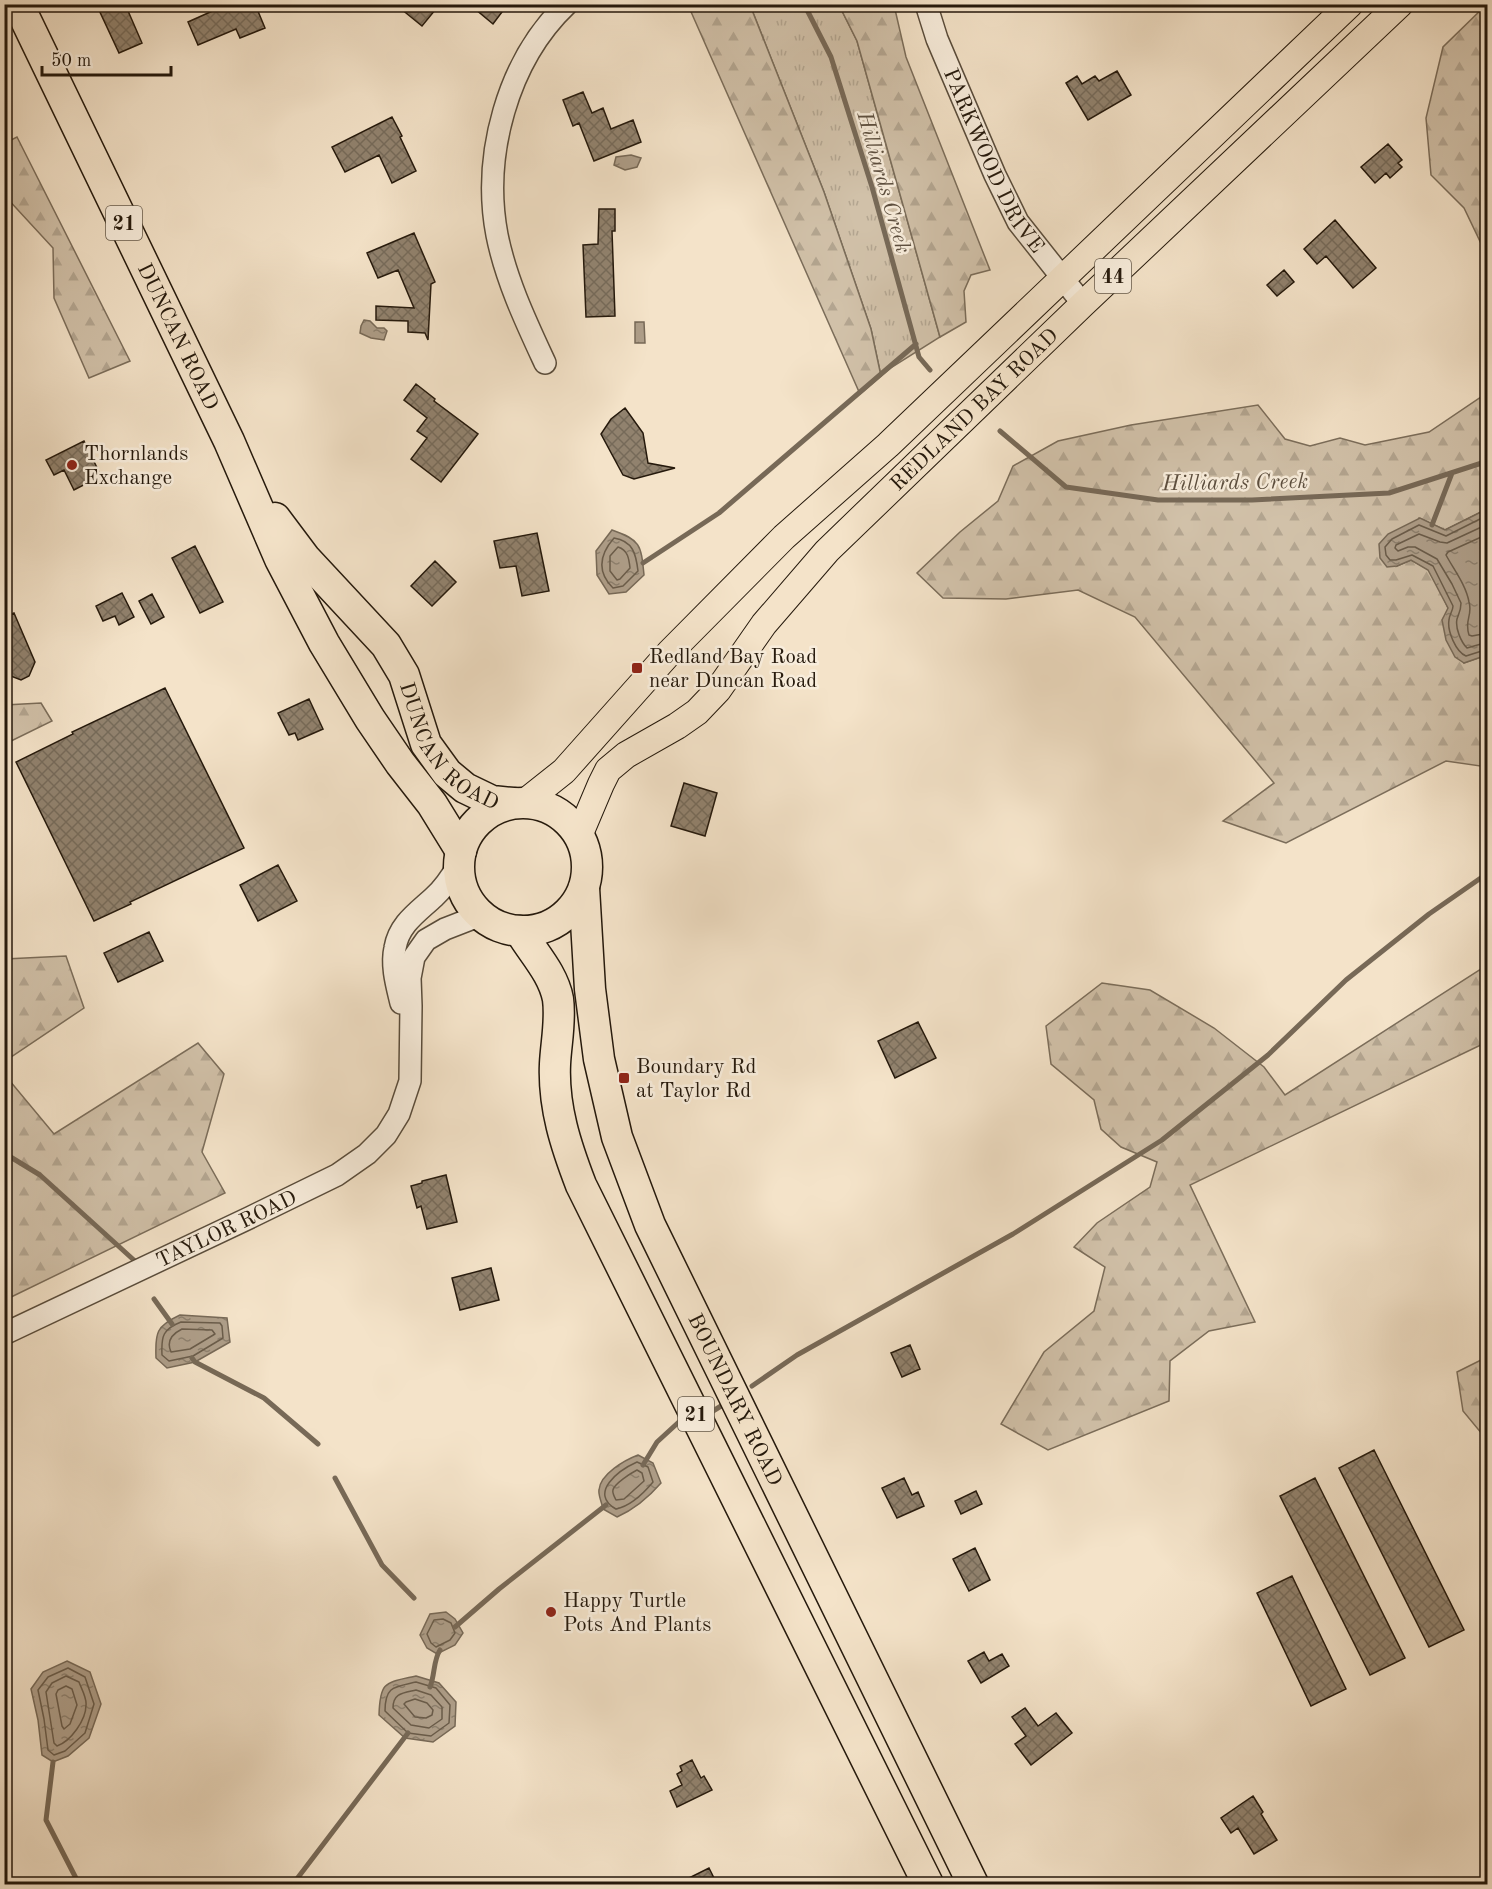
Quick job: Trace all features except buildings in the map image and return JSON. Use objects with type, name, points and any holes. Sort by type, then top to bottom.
[{"type":"highway","name":"DUNCAN ROAD","points":[[18,4],[229,441],[280,559],[324,644],[370,719],[432,804],[460,857]]},
{"type":"highway","name":"DUNCAN ROAD","points":[[229,441],[265,506],[305,558],[371,629],[398,664],[426,744],[447,773],[465,788],[492,801],[519,803]]},
{"type":"highway","name":"21","points":[[460,857],[461,883],[469,900],[481,915],[493,923],[520,931],[552,924],[566,915],[584,888],[587,871],[586,853],[579,836],[570,822],[556,812],[542,805],[519,803]]},
{"type":"highway","points":[[460,857],[468,833],[480,819],[495,808],[519,803]]},
{"type":"highway","name":"BOUNDARY ROAD","points":[[584,888],[590,989],[599,1059],[617,1137],[650,1225],[973,1884]]},
{"type":"highway","name":"BOUNDARY ROAD","points":[[520,931],[545,967],[558,998],[559,1028],[555,1091],[559,1119],[581,1185],[928,1884]]},
{"type":"main road","name":"REDLAND BAY ROAD","points":[[519,803],[564,771],[670,652],[784,537],[888,445],[1350,4]]},
{"type":"main road","name":"REDLAND BAY ROAD","points":[[579,836],[608,770],[626,755],[697,712],[718,690],[764,624],[827,551],[1083,304],[1400,4]]},
{"type":"street","points":[[545,363],[513,292],[497,235],[493,184],[503,112],[511,92],[530,52],[567,4]]},
{"type":"street","name":"PARKWOOD DRIVE","points":[[926,4],[937,39],[995,175],[1018,222],[1083,304]]},
{"type":"street","name":"TAYLOR ROAD","points":[[410,1081],[405,1022],[394,969],[395,948],[400,932],[409,919],[447,884],[460,857]]},
{"type":"street","name":"TAYLOR ROAD","points":[[4,1334],[337,1175],[366,1154],[386,1135],[399,1114],[410,1081],[410,978],[414,957],[426,940],[445,929],[481,915]]},
{"type":"green space","points":[[688,5],[750,5],[824,192],[871,329],[881,376],[860,394]]},
{"type":"green space","points":[[750,5],[839,5],[857,41],[940,337],[881,376],[871,329],[824,192]]},
{"type":"green space","points":[[839,5],[894,5],[906,57],[990,270],[971,275],[964,291],[966,322],[940,337],[857,41]]},
{"type":"green space","points":[[1488,5],[1487,270],[1487,256],[1464,208],[1431,175],[1426,118],[1443,47]]},
{"type":"green space","points":[[17,137],[130,361],[89,378],[54,298],[53,248],[5,196],[5,143]]},
{"type":"green space","points":[[1487,393],[1487,509],[1445,530],[1419,518],[1397,566],[1411,560],[1428,569],[1448,608],[1464,663],[1487,655],[1487,767],[1446,761],[1286,843],[1223,821],[1274,783],[1135,617],[1078,590],[1006,599],[943,598],[917,573],[960,532],[998,501],[1013,466],[1058,441],[1131,425],[1258,405],[1285,439],[1310,446],[1340,438],[1365,445],[1429,432]]},
{"type":"green space","points":[[41,703],[52,721],[5,744],[5,705]]},
{"type":"green space","points":[[66,956],[84,1008],[5,1061],[5,959]]},
{"type":"green space","points":[[1487,965],[1487,1042],[1190,1185],[1255,1322],[1209,1331],[1170,1361],[1169,1401],[1048,1450],[1001,1424],[1044,1352],[1094,1311],[1105,1267],[1074,1247],[1097,1223],[1150,1187],[1157,1162],[1121,1147],[1101,1129],[1094,1100],[1051,1064],[1046,1026],[1102,983],[1150,990],[1214,1028],[1264,1067],[1285,1095]]},
{"type":"green space","points":[[198,1043],[224,1074],[202,1152],[225,1193],[5,1300],[5,1075],[54,1134]]},
{"type":"green space","points":[[1487,1357],[1487,1440],[1463,1411],[1457,1372]]},
{"type":"water","points":[[631,155],[641,158],[637,167],[625,170],[614,165],[616,157]]},
{"type":"water","points":[[364,320],[387,331],[384,340],[360,333]]},
{"type":"water","points":[[635,322],[644,322],[645,343],[635,343]]},
{"type":"water","points":[[1487,509],[1487,655],[1464,663],[1455,657],[1446,640],[1442,620],[1448,608],[1428,570],[1411,560],[1397,566],[1387,567],[1380,558],[1379,544],[1388,534],[1420,518],[1445,530]]},
{"type":"water","points":[[612,530],[629,537],[638,545],[644,575],[626,592],[609,594],[597,575],[596,551]]},
{"type":"water","points":[[180,1315],[227,1318],[230,1342],[195,1362],[167,1368],[156,1358],[157,1336],[166,1323]]},
{"type":"water","points":[[638,1455],[653,1463],[661,1483],[641,1503],[617,1517],[603,1509],[599,1494],[600,1484],[614,1468]]},
{"type":"water","points":[[446,1612],[455,1619],[463,1633],[455,1645],[437,1654],[427,1648],[420,1635],[430,1614]]},
{"type":"water","points":[[67,1661],[90,1672],[101,1704],[89,1738],[68,1756],[53,1762],[42,1755],[38,1720],[31,1689],[43,1672]]},
{"type":"water","points":[[416,1676],[439,1683],[456,1702],[455,1726],[433,1742],[405,1738],[379,1715],[381,1696],[386,1685]]},
{"type":"waterway","name":"Hilliards Creek","points":[[804,4],[831,57],[872,187],[919,357],[930,370]]},
{"type":"waterway","points":[[643,563],[719,513],[916,344]]},
{"type":"waterway","name":"Hilliards Creek","points":[[1000,431],[1066,487],[1158,500],[1252,500],[1389,493],[1488,461]]},
{"type":"waterway","points":[[1432,525],[1452,473]]},
{"type":"waterway","points":[[752,1386],[797,1355],[1013,1234],[1162,1140],[1268,1055],[1346,980],[1429,914],[1488,873]]},
{"type":"waterway","points":[[4,1153],[40,1175],[136,1262]]},
{"type":"waterway","points":[[154,1299],[172,1324]]},
{"type":"waterway","points":[[192,1358],[195,1362],[264,1398],[318,1444]]},
{"type":"waterway","points":[[713,1411],[726,1403]]},
{"type":"waterway","points":[[643,1465],[657,1442],[681,1420]]},
{"type":"waterway","points":[[335,1478],[382,1565],[414,1598]]},
{"type":"waterway","points":[[455,1627],[499,1589],[606,1505]]},
{"type":"waterway","points":[[430,1687],[440,1650]]},
{"type":"waterway","points":[[293,1884],[408,1733]]},
{"type":"waterway","points":[[53,1762],[46,1820],[79,1884]]},
{"type":"place","name":"Thornlands Exchange","points":[[72,465]]},
{"type":"place","name":"Redland Bay Road near Duncan Road","points":[[637,668]]},
{"type":"place","name":"Boundary Rd at Taylor Rd","points":[[624,1078]]},
{"type":"place","name":"Happy Turtle Pots And Plants","points":[[551,1612]]}]
